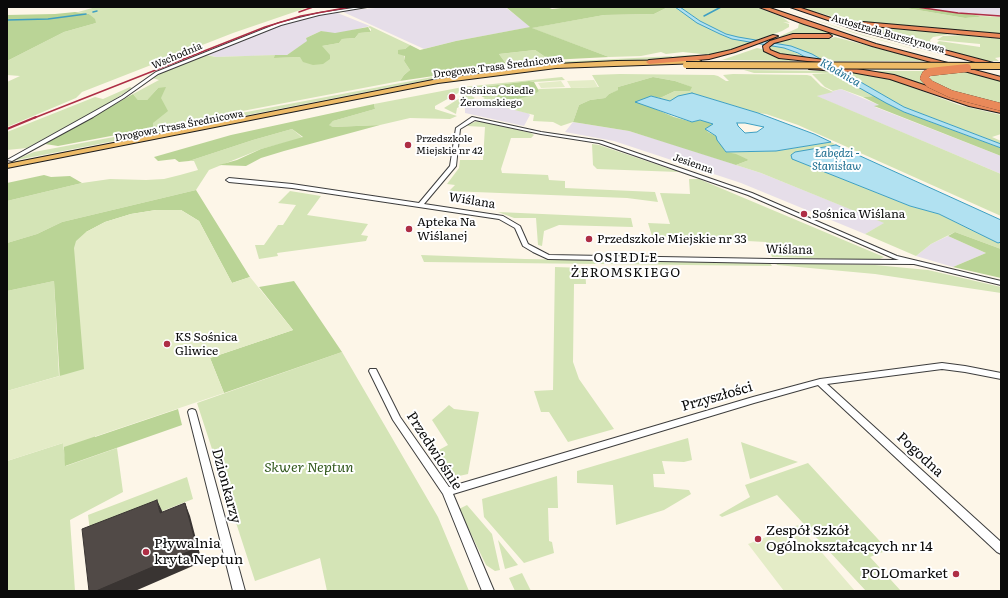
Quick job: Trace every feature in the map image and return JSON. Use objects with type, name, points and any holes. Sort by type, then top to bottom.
[{"type":"highway","points":[[762,7],[772,9],[874,45]]},
{"type":"highway","name":"Autostrada Bursztynowa","points":[[783,7],[877,38],[1000,66]]},
{"type":"highway","points":[[793,7],[866,31],[976,61],[1000,66]]},
{"type":"highway","points":[[650,62],[684,64],[722,54],[785,32],[792,26],[788,19],[772,9]]},
{"type":"highway","name":"Autostrada Bursztynowa","points":[[772,9],[883,44],[1001,75]]},
{"type":"highway","points":[[803,10],[871,25],[1001,37]]},
{"type":"highway","points":[[938,37],[967,34],[1001,37]]},
{"type":"highway","points":[[843,63],[784,57],[772,54],[766,48],[769,44],[790,36],[827,36],[874,45],[1001,79]]},
{"type":"highway","points":[[935,43],[955,54],[976,61]]},
{"type":"highway","points":[[811,68],[851,70],[891,77],[972,104],[1001,111]]},
{"type":"highway","points":[[967,68],[930,72],[926,74],[924,78],[930,84],[951,94],[1001,107]]},
{"type":"main road","name":"Drogowa Trasa Średnicowa","points":[[9,163],[438,81],[537,68],[650,62]]},
{"type":"main road","points":[[684,64],[843,63],[1000,66]]},
{"type":"main road","name":"Drogowa Trasa Średnicowa","points":[[7,172],[419,88],[530,73],[684,64]]},
{"type":"main road","points":[[684,64],[1000,66]]},
{"type":"main road","points":[[684,64],[811,68],[967,68],[1000,66]]},
{"type":"street","name":"Wschodnia","points":[[9,163],[104,109],[157,74],[280,24],[319,14],[366,7]]},
{"type":"street","name":"Jesienna","points":[[421,204],[453,166],[458,128],[474,118],[541,133],[600,142],[750,194],[895,257],[1001,284]]},
{"type":"street","name":"Wiślana","points":[[229,180],[292,186],[501,216],[518,227],[525,245],[535,252],[548,256],[764,261],[912,262]]},
{"type":"street","name":"Przyszłości","points":[[447,492],[746,402],[820,382],[942,366],[1001,376]]},
{"type":"street","name":"Przedwiośnie","points":[[373,371],[396,418],[447,492],[488,591]]},
{"type":"street","name":"Pogodna","points":[[820,382],[1001,549]]},
{"type":"street","name":"Dzionkarzy","points":[[192,412],[239,591]]},
{"type":"shaded area","points":[[387,7],[505,7],[531,27],[456,41],[424,49],[341,11]]},
{"type":"shaded area","points":[[914,7],[1001,7],[1001,17],[958,13]]},
{"type":"shaded area","points":[[335,12],[370,26],[335,34],[321,31],[306,38],[308,41],[287,55],[216,57],[208,55],[278,26],[301,19]]},
{"type":"shaded area","points":[[841,89],[879,105],[875,107],[1001,156],[1001,174],[816,96]]},
{"type":"shaded area","points":[[477,101],[528,113],[530,115],[524,126],[465,113],[465,108]]},
{"type":"shaded area","points":[[573,122],[629,131],[675,145],[761,173],[885,223],[865,234],[741,183],[614,141],[565,132]]},
{"type":"shaded area","points":[[948,236],[986,253],[953,267],[916,256],[931,244]]},
{"type":"green space","points":[[96,7],[309,7],[233,33],[82,92],[76,98],[7,127],[7,82],[20,76],[7,75],[7,61],[64,32],[96,23],[89,14],[78,12]]},
{"type":"green space","points":[[547,7],[552,9],[571,7],[668,7],[654,14],[604,15],[532,28],[609,57],[550,60],[535,50],[499,54],[507,65],[400,81],[410,70],[404,61],[405,56],[398,54],[398,50],[405,49],[410,45],[420,50],[456,41],[530,27],[507,8]]},
{"type":"green space","points":[[668,7],[675,7],[698,23],[732,39],[754,42],[723,53],[710,55],[683,52],[666,54],[661,52],[641,56],[609,57],[531,28],[604,15],[654,14]]},
{"type":"green space","points":[[680,7],[756,7],[782,17],[790,23],[783,22],[789,24],[789,27],[782,31],[757,40],[746,39],[726,34],[700,21]]},
{"type":"green space","points":[[776,7],[859,34],[958,61],[857,34]]},
{"type":"green space","points":[[798,7],[900,7],[965,18],[982,16],[1001,17],[1001,35],[872,24],[837,18]]},
{"type":"green space","points":[[900,7],[914,7],[982,16],[965,18]]},
{"type":"green space","points":[[75,12],[89,14],[95,19],[96,23],[64,32],[7,61],[7,15]]},
{"type":"green space","points":[[832,19],[867,25],[957,33],[933,37],[930,40],[931,43],[940,49],[866,30]]},
{"type":"green space","points":[[794,21],[849,38],[826,34],[778,37],[798,28],[799,23]]},
{"type":"green space","points":[[370,26],[410,45],[405,49],[404,61],[410,70],[400,81],[153,128],[153,123],[161,98],[158,88],[147,100],[138,100],[133,94],[159,80],[152,78],[160,73],[206,55],[216,57],[275,55],[275,58],[300,57],[322,46],[339,43],[342,39],[355,38],[359,33],[371,32],[371,29],[368,27]]},
{"type":"green space","points":[[368,27],[371,32],[359,33],[355,38],[342,39],[339,43],[322,46],[330,55],[330,59],[323,64],[313,65],[303,62],[300,57],[274,58],[275,55],[287,55],[307,41],[306,38],[321,31],[335,33]]},
{"type":"green space","points":[[963,35],[1001,39],[1001,57],[995,58],[999,61],[985,61],[956,53],[942,47],[937,43],[939,41],[980,47],[980,44],[937,40],[943,36]]},
{"type":"green space","points":[[792,37],[824,37],[829,39],[835,37],[926,61],[823,61],[791,46],[775,43]]},
{"type":"green space","points":[[772,45],[784,48],[813,60],[789,58],[771,51],[769,49]]},
{"type":"green space","points":[[757,48],[762,49],[772,55],[794,61],[722,60]]},
{"type":"green space","points":[[535,50],[550,60],[507,65],[499,54]]},
{"type":"green space","points":[[693,55],[707,56],[685,58],[672,56]]},
{"type":"green space","points":[[671,56],[674,59],[598,61],[529,67],[427,80],[12,161],[34,152],[443,75],[556,62]]},
{"type":"green space","points":[[744,70],[831,71],[874,96],[863,97],[841,89],[833,91],[825,87],[812,74],[830,73],[754,73]]},
{"type":"green space","points":[[841,71],[877,76],[898,82],[959,105],[1001,115],[1001,134],[992,137],[1001,141],[1001,144],[904,107]]},
{"type":"green space","points":[[862,71],[930,71],[923,73],[920,76],[924,84],[932,88]]},
{"type":"green space","points":[[963,71],[1001,81],[1001,106],[939,87],[929,79],[932,75]]},
{"type":"green space","points":[[592,75],[714,75],[726,81],[729,81],[723,75],[811,76],[821,86],[833,92],[817,96],[1001,174],[1001,216],[798,125],[766,114],[758,113],[692,93],[670,101],[661,99],[660,98],[675,91],[691,87],[675,81],[653,77],[618,87],[619,90],[609,94],[605,98],[590,100],[579,105],[573,122],[561,126],[553,122],[533,121],[534,115],[479,101],[485,98],[483,97],[495,96],[505,100],[539,91],[538,89],[599,87]]},
{"type":"green space","points":[[562,77],[565,80],[529,81],[467,89],[468,91],[460,92],[435,106],[435,109],[457,116],[450,119],[410,118],[380,125],[333,127],[328,125],[333,121],[375,109],[374,104],[463,87]]},
{"type":"green space","points":[[653,77],[675,81],[692,87],[690,91],[675,91],[660,98],[651,96],[641,103],[674,117],[692,122],[700,120],[709,122],[713,125],[706,129],[708,132],[716,136],[726,152],[736,154],[749,160],[736,165],[629,131],[573,122],[579,105],[590,100],[605,98],[609,94],[618,90],[618,87]]},
{"type":"green space","points":[[594,80],[598,87],[571,88],[567,81]]},
{"type":"green space","points":[[529,81],[534,82],[539,91],[533,95],[517,99],[505,100],[495,96],[483,97],[475,92],[468,91],[467,89]]},
{"type":"green space","points":[[561,81],[565,87],[541,88],[538,83]]},
{"type":"green space","points":[[130,87],[132,88],[104,106],[27,148],[7,150],[7,132],[95,97],[103,99]]},
{"type":"green space","points":[[166,87],[161,98],[168,111],[153,123],[153,128],[58,146],[45,144],[133,94],[138,100],[147,100],[158,88]]},
{"type":"green space","points":[[470,95],[475,98],[457,108],[456,114],[444,108],[463,96]]},
{"type":"green space","points":[[874,96],[904,112],[1001,148],[1001,156],[874,106],[879,105],[863,97]]},
{"type":"green space","points":[[374,104],[375,109],[333,121],[329,125],[333,127],[380,125],[261,158],[246,166],[219,165],[237,160],[261,149],[303,137],[292,129],[189,161],[179,162],[175,159],[158,161],[154,157],[231,135]]},
{"type":"green space","points":[[478,121],[531,133],[534,135],[531,138],[511,138],[501,169],[502,173],[548,175],[549,180],[565,181],[565,188],[655,192],[658,202],[627,198],[449,191],[455,185],[447,184],[459,168],[460,160],[483,160],[485,127],[467,126]]},
{"type":"green space","points":[[292,129],[303,138],[261,149],[209,170],[196,190],[62,222],[37,234],[7,243],[7,201],[82,183],[110,179],[164,179],[180,175],[198,170],[194,161],[189,161]]},
{"type":"green space","points":[[831,142],[836,145],[831,145],[797,161],[910,206],[939,214],[998,243],[1001,242],[1001,249],[955,232],[931,244],[916,256],[865,234],[884,223],[761,173],[736,165],[749,160],[726,152],[776,151]]},
{"type":"green space","points":[[592,144],[679,172],[597,169],[593,165]]},
{"type":"green space","points":[[44,175],[51,177],[70,176],[82,183],[7,201],[7,183]]},
{"type":"green space","points":[[689,179],[699,179],[884,257],[878,260],[772,257],[766,242],[652,236],[648,223],[670,224],[660,193],[690,194]]},
{"type":"green space","points":[[196,190],[250,277],[232,283],[199,221],[181,210],[156,210],[131,214],[105,222],[86,232],[95,437],[178,409],[182,425],[65,466],[54,281],[7,291],[7,243],[37,234],[62,222]]},
{"type":"green space","points":[[290,191],[321,196],[307,215],[368,224],[361,235],[368,236],[366,241],[277,253],[278,256],[259,259],[255,245],[264,245],[278,225],[283,225],[296,205],[278,203]]},
{"type":"green space","name":"KS Sośnica Gliwice","points":[[156,210],[181,210],[199,221],[232,283],[250,277],[293,330],[210,358],[224,393],[64,447],[63,443],[7,461],[7,391],[84,369],[74,248],[76,241],[86,232],[105,222],[131,214]]},
{"type":"green space","points":[[498,212],[631,218],[633,227],[559,225],[544,231],[542,246],[538,245],[536,218],[514,218]]},
{"type":"green space","points":[[955,232],[1001,249],[1001,278],[953,267],[986,253],[948,236]]},
{"type":"green space","points":[[421,255],[525,259],[770,263],[772,266],[424,262]]},
{"type":"green space","points":[[776,263],[875,265],[928,270],[1001,287],[1001,293],[875,274],[777,265]]},
{"type":"green space","points":[[555,267],[585,268],[586,284],[574,284],[573,362],[579,379],[614,429],[568,442],[549,412],[541,412],[534,391],[553,390]]},
{"type":"green space","points":[[54,281],[59,376],[7,391],[7,291]]},
{"type":"green space","points":[[294,281],[342,352],[224,393],[210,358],[293,330],[259,287]]},
{"type":"green space","name":"Skwer Neptun","points":[[342,352],[438,517],[469,591],[327,591],[320,558],[255,581],[197,403]]},
{"type":"green space","points":[[449,405],[454,409],[479,412],[468,474],[459,476],[450,474],[437,451],[448,445],[432,420]]},
{"type":"green space","points":[[688,438],[692,460],[684,462],[662,461],[665,474],[653,474],[654,487],[689,490],[691,494],[664,510],[616,525],[613,485],[577,483],[577,471]]},
{"type":"green space","points":[[741,442],[798,462],[750,479]]},
{"type":"green space","points":[[63,443],[66,466],[117,448],[123,492],[70,520],[75,591],[7,591],[7,461]]},
{"type":"green space","points":[[808,463],[888,550],[870,557],[901,591],[866,591],[777,495],[722,517],[719,515],[750,497],[745,485]]},
{"type":"green space","points":[[557,476],[558,508],[548,508],[549,541],[552,542],[554,553],[524,563],[484,517],[482,499]]},
{"type":"green space","points":[[187,477],[193,499],[91,539],[88,515]]},
{"type":"green space","points":[[467,505],[492,534],[500,570],[495,571],[486,565],[459,509]]},
{"type":"green space","points":[[798,525],[855,591],[784,591],[748,544]]},
{"type":"green space","points":[[498,540],[518,565],[505,569]]},
{"type":"green space","points":[[522,573],[531,591],[515,591],[509,578]]},
{"type":"water","name":"Kłodnica","points":[[675,7],[680,7],[700,21],[726,34],[791,46],[812,54],[904,107],[1001,144],[1001,148],[904,112],[798,53],[784,48],[732,39],[720,34],[697,23]]},
{"type":"water","name":"Łabędzi - Stanisław","points":[[692,93],[758,113],[831,142],[776,151],[726,152],[717,140],[716,136],[705,129],[713,124],[700,120],[692,122],[635,102],[651,96],[670,101],[678,96]],"holes":[[[737,123],[764,127],[757,132],[745,133]]]},
{"type":"water","name":"Łabędzi - Stanisław","points":[[836,145],[1001,220],[1001,242],[998,243],[939,214],[910,206],[792,159],[791,155],[795,152]]},
{"type":"building","name":"Pływalnia kryta Neptun","points":[[157,500],[160,513],[185,503],[197,548],[96,591],[89,591],[82,529]]},
{"type":"waterway","points":[[704,16],[721,7]]},
{"type":"waterway","points":[[93,12],[97,11]]},
{"type":"waterway","points":[[7,20],[48,19],[86,14]]},
{"type":"railway","points":[[299,12],[313,7]]},
{"type":"railway","points":[[34,118],[265,27],[301,16],[350,7]]},
{"type":"railway","points":[[917,7],[958,13],[1001,16]]},
{"type":"railway","points":[[7,129],[36,117]]},
{"type":"place","name":"Sośnica Osiedle Żeromskiego","points":[[452,97]]},
{"type":"place","name":"Przedszkole Miejskie nr 42","points":[[408,145]]},
{"type":"place","name":"Sośnica Wiślana","points":[[804,214]]},
{"type":"place","name":"Apteka Na Wiślanej","points":[[409,229]]},
{"type":"place","name":"Przedszkole Miejskie nr 33","points":[[589,239]]},
{"type":"place","name":"KS Sośnica Gliwice","points":[[167,344]]},
{"type":"place","name":"Zespół Szkół Ogólnokształcących nr 14","points":[[758,539]]},
{"type":"place","name":"Pływalnia kryta Neptun","points":[[146,552]]},
{"type":"place","name":"POLOmarket","points":[[956,574]]},
{"type":"district","name":"OSIEDLE ŻEROMSKIEGO","points":[[626,266]]}]
